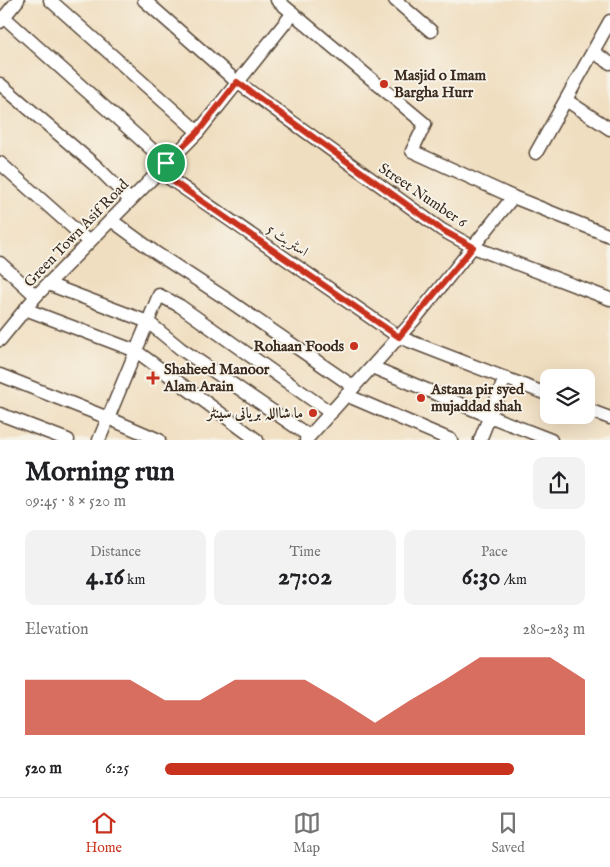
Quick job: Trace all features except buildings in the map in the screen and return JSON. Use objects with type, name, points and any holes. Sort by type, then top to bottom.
[{"type":"street","points":[[2,19],[18,0]]},
{"type":"street","points":[[50,0],[198,132]]},
{"type":"street","name":"Street Number 6","points":[[144,0],[237,82],[442,230],[473,247],[610,299]]},
{"type":"street","points":[[277,0],[425,124],[412,151],[513,197],[610,236]]},
{"type":"street","points":[[395,0],[431,31]]},
{"type":"street","name":"Green Town Asif Road","points":[[0,340],[36,296],[198,132],[293,13]]},
{"type":"street","name":"اسٹریٹ 5","points":[[2,19],[162,167],[399,337],[540,392]]},
{"type":"street","points":[[536,153],[610,21]]},
{"type":"street","points":[[593,52],[610,63]]},
{"type":"street","points":[[0,84],[96,167],[130,200]]},
{"type":"street","points":[[566,100],[610,129]]},
{"type":"street","points":[[0,162],[89,242]]},
{"type":"street","points":[[48,284],[148,322],[181,349],[307,439],[399,337],[513,197]]},
{"type":"street","points":[[111,220],[156,253],[228,300],[350,391],[450,440]]},
{"type":"street","points":[[0,263],[36,296]]},
{"type":"street","points":[[99,440],[159,295],[180,306],[331,412]]},
{"type":"street","points":[[25,309],[136,351],[257,440]]},
{"type":"street","points":[[372,367],[551,440]]},
{"type":"street","points":[[0,375],[159,440]]},
{"type":"street","points":[[480,440],[505,378]]},
{"type":"street","points":[[595,412],[610,418]]},
{"type":"street","points":[[0,414],[68,440]]},
{"type":"place","name":"Masjid o Imam Bargha Hurr","points":[[384,84]]},
{"type":"place","name":"Rohaan Foods","points":[[354,346]]},
{"type":"place","name":"Shaheed Manoor Alam Arain","points":[[153,378]]},
{"type":"place","name":"Astana pir syed mujaddad shah","points":[[421,398]]},
{"type":"place","name":"ما شااللہ بریانی سینٹر","points":[[313,413]]},
{"type":"route","points":[[237,82],[442,230],[473,247],[399,337],[158,171],[166,163],[198,132],[237,82]]}]
